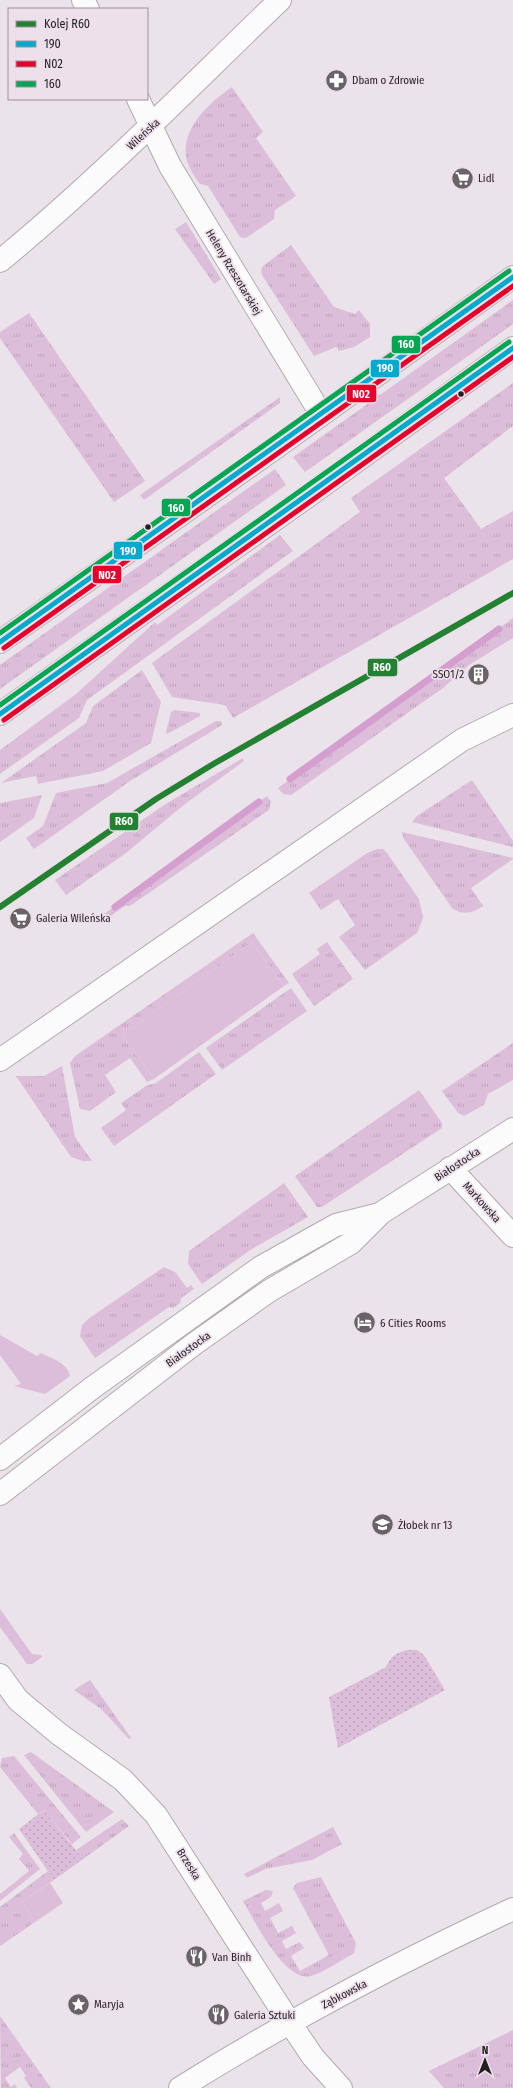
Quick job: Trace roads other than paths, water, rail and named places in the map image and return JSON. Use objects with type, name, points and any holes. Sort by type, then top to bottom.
[{"type":"main road","points":[[0,642],[513,277]]},
{"type":"main road","points":[[0,714],[308,496],[513,348]]},
{"type":"street","name":"Wileńska","points":[[0,261],[52,219],[151,127],[280,0]]},
{"type":"street","name":"Heleny Rzeszotarskiej","points":[[138,100],[170,166],[321,414]]},
{"type":"street","points":[[0,1060],[462,740],[513,715]]},
{"type":"street","name":"Białostocka","points":[[0,1494],[194,1344],[269,1291],[351,1243],[381,1213],[513,1129]]},
{"type":"street","name":"Markowska","points":[[450,1168],[513,1236]]},
{"type":"street","name":"Białostocka","points":[[0,1459],[92,1388],[261,1267],[336,1225],[381,1213]]},
{"type":"street","name":"Brzeska","points":[[0,1675],[18,1700],[58,1734],[123,1780],[156,1815],[290,2024],[313,2057],[341,2088]]},
{"type":"street","name":"Ząbkowska","points":[[180,2088],[290,2024],[460,1933],[513,1909]]},
{"type":"waterway","points":[[290,779],[499,629]]},
{"type":"waterway","points":[[115,907],[259,802]]},
{"type":"rail line","name":"R60","points":[[0,907],[156,799],[215,763],[513,593]]},
{"type":"place","name":"Dbam o Zdrowie","points":[[337,80]]},
{"type":"place","name":"Lidl","points":[[462,178]]},
{"type":"place","name":"SSO1/2","points":[[479,674]]},
{"type":"place","name":"Galeria Wileńska","points":[[21,918]]},
{"type":"place","name":"6 Cities Rooms","points":[[364,1323]]},
{"type":"place","name":"Żłobek nr 13","points":[[382,1525]]},
{"type":"place","name":"Van Binh","points":[[197,1957]]},
{"type":"place","name":"Maryja","points":[[78,2004]]},
{"type":"place","name":"Galeria Sztuki","points":[[218,2015]]}]
